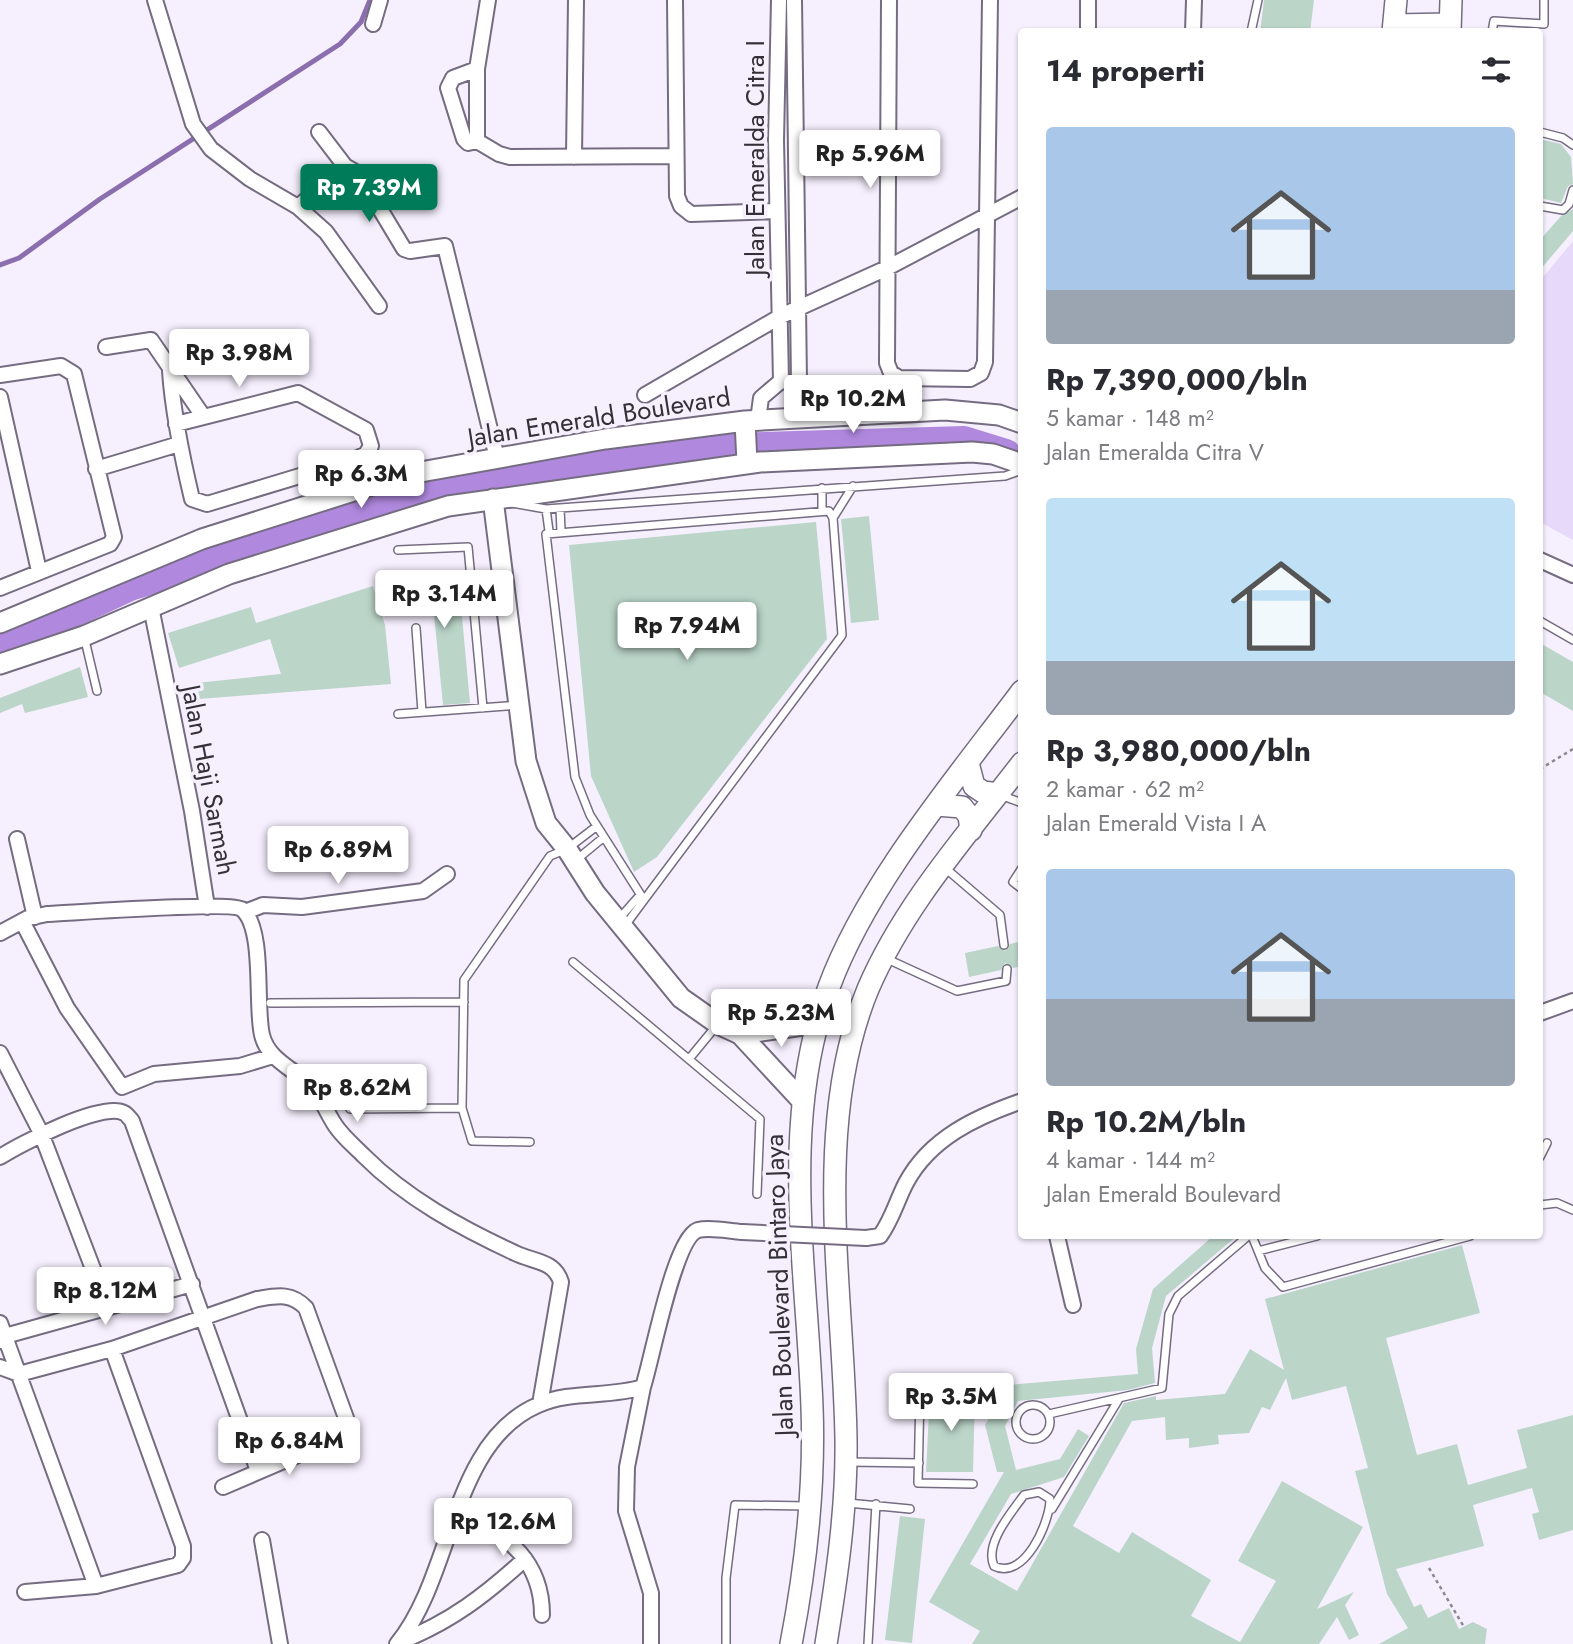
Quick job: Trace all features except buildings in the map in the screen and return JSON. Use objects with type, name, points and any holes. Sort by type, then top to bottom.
[{"type":"main road","points":[[1396,0],[1394,28],[1450,28],[1451,0]]},
{"type":"main road","name":"Jalan Emerald Boulevard","points":[[0,623],[202,539],[404,475],[605,439],[818,417],[969,410],[1018,422]]},
{"type":"main road","points":[[752,424],[754,457]]},
{"type":"main road","points":[[0,664],[84,636],[229,575],[448,506],[754,457],[972,452],[993,454],[1018,463]]},
{"type":"main road","points":[[497,498],[526,761],[546,824],[681,998],[718,1024],[740,1034],[803,1102]]},
{"type":"main road","name":"Jalan Boulevard Bintaro Jaya","points":[[791,1644],[805,1565],[809,1506],[812,1408],[799,1211],[803,1102],[818,1023],[829,987],[856,929],[936,805],[1018,696]]},
{"type":"main road","points":[[968,763],[974,786],[983,792],[998,794]]},
{"type":"main road","points":[[826,1644],[845,1503],[834,1208],[836,1138],[849,1053],[859,1014],[883,957],[914,904],[1018,768]]},
{"type":"main road","points":[[936,805],[962,807],[969,816],[971,830]]},
{"type":"main road","points":[[740,1034],[818,1023]]},
{"type":"street","points":[[155,0],[192,124],[211,149],[250,179],[298,206],[326,232],[379,306]]},
{"type":"street","points":[[373,24],[380,0]]},
{"type":"street","points":[[477,141],[477,69],[488,0]]},
{"type":"street","points":[[574,157],[576,0]]},
{"type":"street","points":[[675,0],[677,196],[681,206],[691,214],[777,211]]},
{"type":"street","name":"Jalan Emeralda Citra I","points":[[779,0],[776,140],[781,381]]},
{"type":"street","name":"Jalan Emeralda Citra I","points":[[794,0],[799,381],[811,393],[818,417]]},
{"type":"street","points":[[888,0],[887,363],[891,373],[899,377],[970,379],[981,373],[985,362],[990,0]]},
{"type":"street","points":[[1088,0],[1088,28]]},
{"type":"street","points":[[1194,0],[1194,28]]},
{"type":"street","points":[[477,69],[453,78],[448,88],[464,139],[468,143],[477,141],[505,156],[676,156]]},
{"type":"street","points":[[319,132],[345,166],[359,174],[404,249],[410,251],[441,244],[447,249],[497,458]]},
{"type":"street","points":[[776,140],[794,141]]},
{"type":"street","points":[[298,206],[345,166]]},
{"type":"street","points":[[645,395],[781,316],[887,268],[1018,199]]},
{"type":"street","points":[[106,347],[151,340],[203,416]]},
{"type":"street","points":[[0,375],[61,366],[74,374],[114,537],[110,544],[0,588]]},
{"type":"street","points":[[170,371],[176,424],[179,444],[192,499],[207,504],[356,459],[366,454],[370,446],[366,430],[298,393],[176,424]]},
{"type":"street","points":[[752,424],[761,398],[781,381],[799,381]]},
{"type":"street","points":[[0,397],[39,571]]},
{"type":"street","points":[[96,469],[179,444]]},
{"type":"street","points":[[1543,560],[1552,562],[1573,575]]},
{"type":"street","name":"Jalan Haji Sarmah","points":[[151,607],[192,811],[207,907],[239,908],[245,912],[263,905],[302,907],[424,891],[447,874]]},
{"type":"street","points":[[17,839],[28,919],[67,1008],[122,1087],[154,1074],[240,1066],[273,1056]]},
{"type":"street","points":[[0,933],[28,919],[207,907]]},
{"type":"street","points":[[245,912],[256,948],[262,1035],[273,1056],[313,1089],[337,1128],[390,1180],[431,1209],[512,1252],[547,1264],[558,1271],[561,1282],[540,1404]]},
{"type":"street","points":[[1543,1012],[1573,1001]]},
{"type":"street","points":[[0,1053],[41,1133],[107,1308]]},
{"type":"street","points":[[652,1644],[650,1593],[626,1511],[626,1467],[643,1387],[673,1272],[690,1237],[696,1231],[708,1229],[866,1238],[880,1236],[907,1181],[943,1139],[979,1116],[1018,1102]]},
{"type":"street","points":[[0,1157],[41,1133],[115,1110],[125,1113],[132,1121],[258,1471]]},
{"type":"street","points":[[1058,1239],[1073,1305]]},
{"type":"street","points":[[96,1586],[2,1333],[192,1284]]},
{"type":"street","points":[[0,1367],[19,1374],[112,1349],[204,1315],[257,1299],[282,1295],[297,1298],[306,1308],[346,1418],[346,1428],[342,1436],[223,1487]]},
{"type":"street","points":[[25,1592],[96,1586],[178,1565],[183,1558],[183,1546],[112,1349]]},
{"type":"street","points":[[398,1643],[431,1584],[474,1472],[494,1436],[508,1421],[540,1404],[574,1395],[617,1394],[643,1387]]},
{"type":"street","points":[[460,1508],[513,1543],[539,1584],[542,1615]]},
{"type":"street","points":[[262,1539],[280,1644]]},
{"type":"street","points":[[398,1643],[447,1621],[525,1559]]},
{"type":"lane","points":[[1252,28],[1258,0]]},
{"type":"lane","points":[[1493,28],[1494,21],[1544,24],[1544,0]]},
{"type":"lane","points":[[1543,133],[1563,138],[1573,145]]},
{"type":"lane","points":[[1543,207],[1563,210],[1569,204],[1573,190]]},
{"type":"lane","points":[[497,498],[519,506],[546,509],[1005,476],[1018,471]]},
{"type":"lane","points":[[833,518],[853,486]]},
{"type":"lane","points":[[822,488],[822,510]]},
{"type":"lane","points":[[560,508],[561,531]]},
{"type":"lane","points":[[546,509],[549,531],[546,534],[575,777],[597,827],[642,898]]},
{"type":"lane","points":[[549,531],[822,510],[829,511],[833,518],[842,635],[621,924]]},
{"type":"lane","points":[[398,550],[468,547],[483,708]]},
{"type":"lane","points":[[1543,623],[1573,640]]},
{"type":"lane","points":[[415,628],[422,712]]},
{"type":"lane","points":[[84,636],[97,691]]},
{"type":"lane","points":[[398,714],[520,705]]},
{"type":"lane","points":[[998,794],[1018,802]]},
{"type":"lane","points":[[571,855],[597,827]]},
{"type":"lane","points":[[530,1142],[472,1141],[462,1108],[464,980],[551,856],[571,855],[604,837]]},
{"type":"lane","points":[[943,867],[1000,915],[1003,945]]},
{"type":"lane","points":[[883,957],[962,992],[1006,981],[1007,969]]},
{"type":"lane","points":[[573,961],[760,1119],[757,1194]]},
{"type":"lane","points":[[270,1003],[464,1002]]},
{"type":"lane","points":[[689,1059],[718,1024]]},
{"type":"lane","points":[[350,1109],[462,1108]]},
{"type":"lane","points":[[1543,1150],[1546,1143]]},
{"type":"lane","points":[[1543,1205],[1558,1203],[1573,1210]]},
{"type":"lane","points":[[1049,1414],[1162,1388],[1169,1314],[1178,1296],[1246,1239]]},
{"type":"lane","points":[[1252,1239],[1265,1268],[1283,1287],[1459,1239]]},
{"type":"lane","points":[[1258,1251],[1305,1239]]},
{"type":"lane","points":[[920,1393],[918,1483],[973,1484]]},
{"type":"lane","points":[[1050,1511],[1050,1499],[1046,1494],[1039,1492],[1024,1495],[991,1549],[994,1566],[1002,1570],[1023,1560],[1119,1399]]},
{"type":"lane","points":[[1029,1405],[1040,1406],[1049,1414],[1050,1427],[1042,1438],[1029,1439],[1017,1428],[1019,1412],[1029,1405]]},
{"type":"lane","points":[[845,1462],[919,1463]]},
{"type":"lane","points":[[845,1503],[910,1509]]},
{"type":"lane","points":[[868,1644],[877,1504]]},
{"type":"lane","points":[[726,1644],[726,1578],[735,1505],[809,1506]]},
{"type":"path","points":[[1543,767],[1573,749]]},
{"type":"path","points":[[1429,1568],[1464,1627]]},
{"type":"shaded area","points":[[1573,241],[1573,540],[1543,524],[1543,277]]},
{"type":"waterway","points":[[0,265],[19,258],[100,199],[340,44],[361,22],[370,0]]},
{"type":"waterway","points":[[0,647],[130,586],[469,483],[699,449],[964,441],[1006,454]]}]
